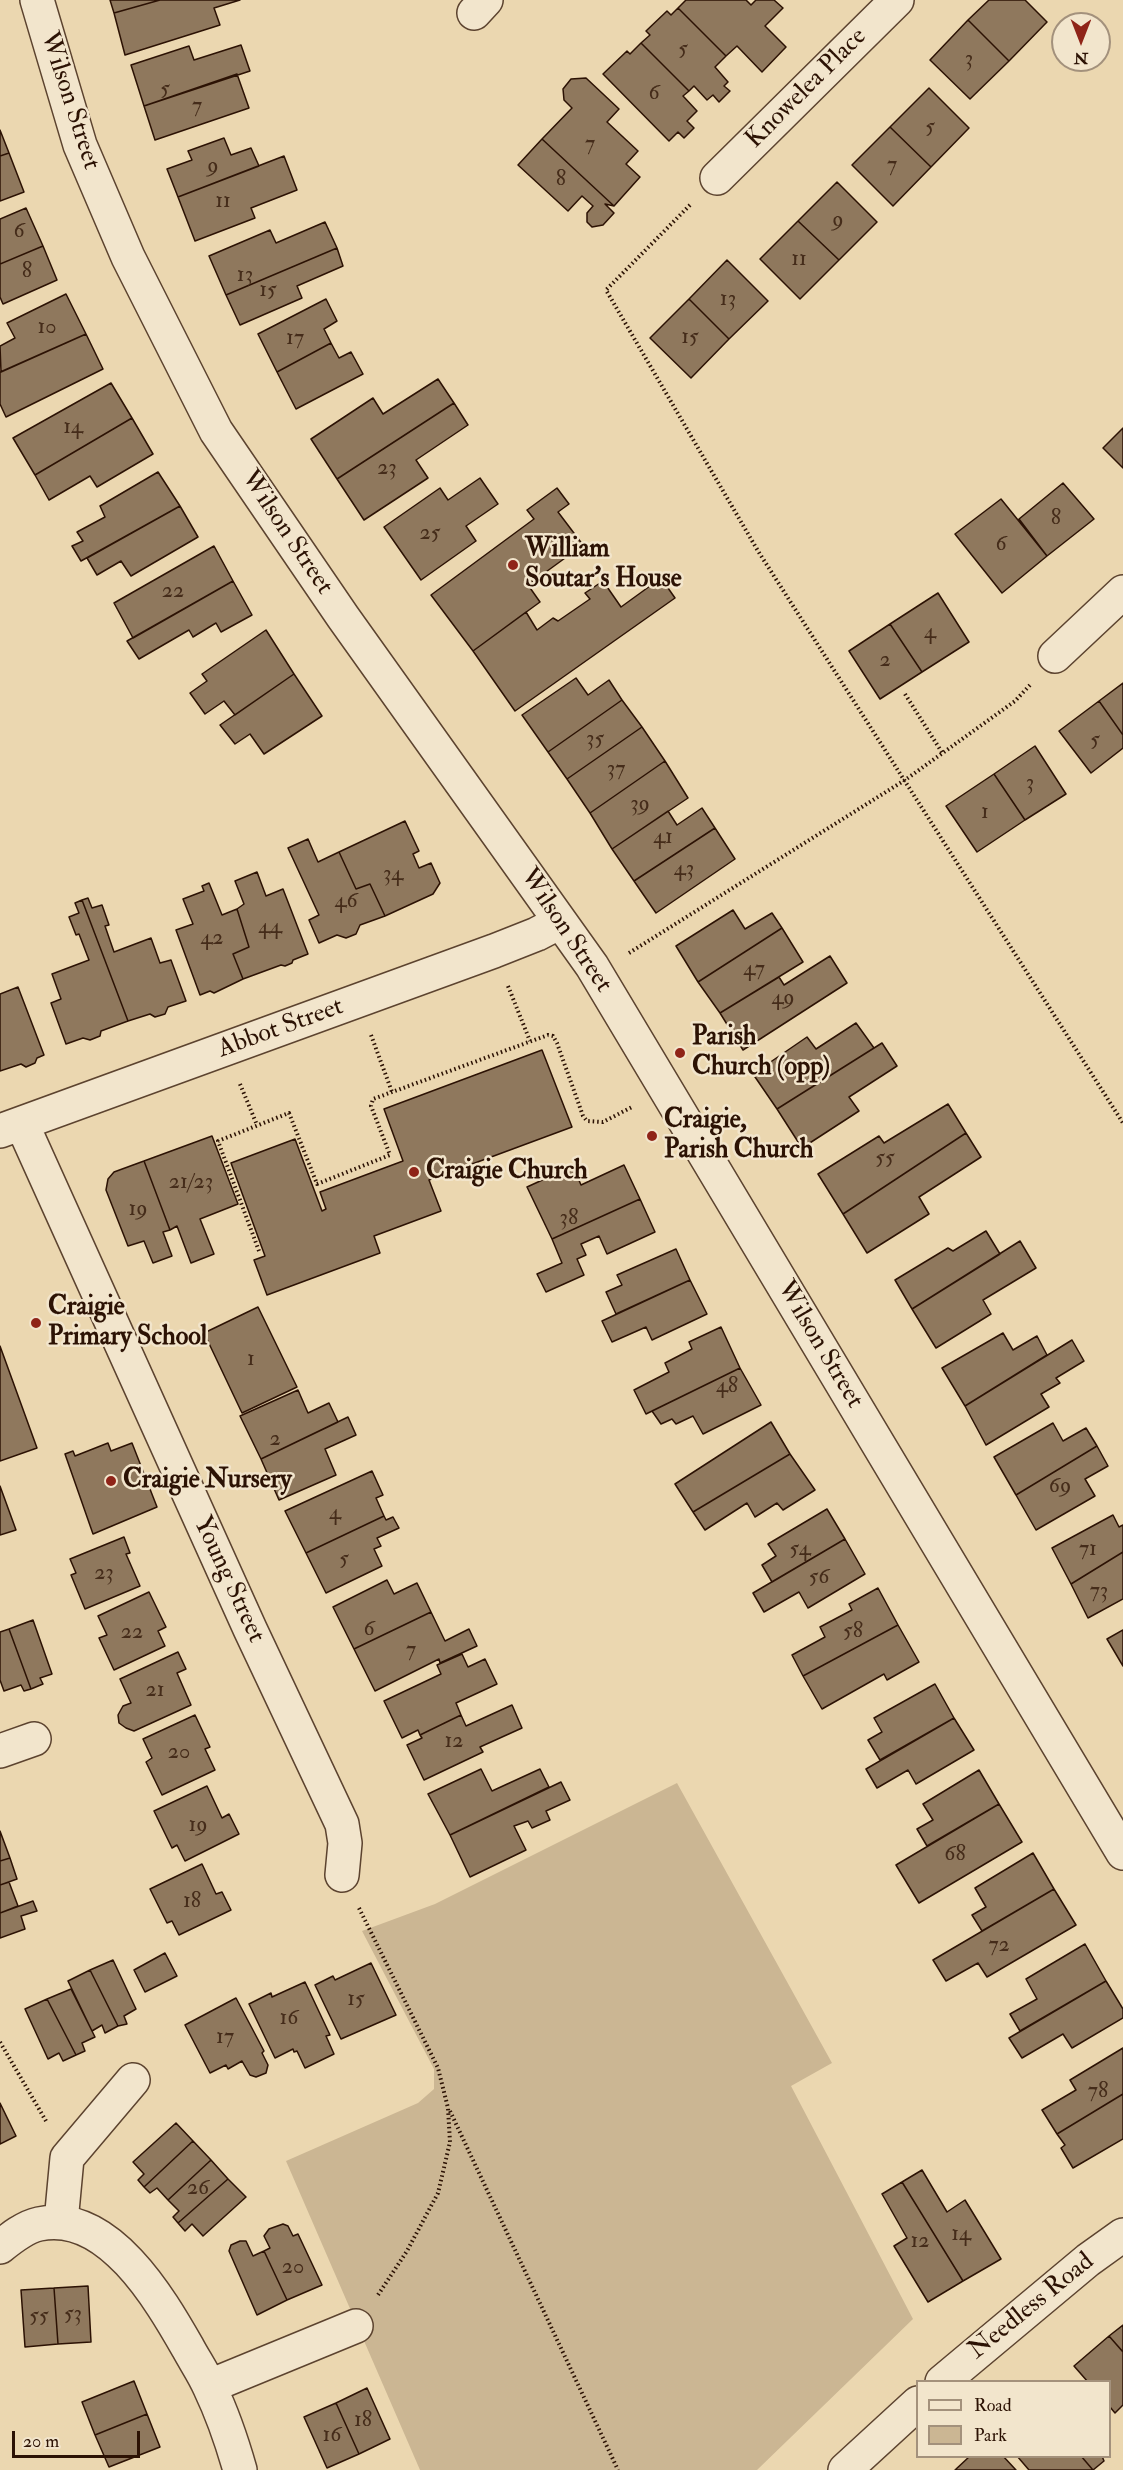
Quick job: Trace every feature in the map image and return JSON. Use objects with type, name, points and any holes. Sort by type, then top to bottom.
[{"type":"street","name":"Wilson Street","points":[[37,0],[80,145],[128,257],[216,431],[343,617],[595,974],[666,1088],[1123,1853]]},
{"type":"street","name":"Knowelea Place","points":[[717,178],[897,0]]},
{"type":"street","points":[[1055,656],[1123,592]]},
{"type":"street","name":"Abbot Street","points":[[11,1127],[494,951],[560,922]]},
{"type":"street","name":"Young Street","points":[[11,1127],[342,1824],[345,1843],[342,1875]]},
{"type":"street","points":[[0,1751],[34,1739]]},
{"type":"street","points":[[61,2222],[67,2158],[133,2080]]},
{"type":"street","points":[[0,2247],[16,2234],[38,2224],[61,2222],[103,2238],[144,2278],[170,2316],[210,2386],[230,2434],[240,2470]]},
{"type":"street","name":"Needless Road","points":[[944,2380],[1088,2260],[1123,2235]]},
{"type":"street","points":[[210,2386],[356,2326]]},
{"type":"street","points":[[845,2470],[916,2405]]},
{"type":"path","points":[[717,178],[606,290],[758,551],[1123,1123]]},
{"type":"path","points":[[595,974],[943,754],[1015,701],[1055,656]]},
{"type":"path","points":[[905,694],[943,754]]},
{"type":"path","points":[[494,951],[530,1041]]},
{"type":"path","points":[[259,1251],[218,1141],[257,1125],[288,1113],[317,1184],[390,1155],[371,1107],[373,1099],[543,1035],[554,1036],[583,1116],[591,1122],[607,1121],[666,1088]]},
{"type":"path","points":[[375,1045],[392,1092]]},
{"type":"path","points":[[245,1095],[257,1125]]},
{"type":"path","points":[[342,1875],[438,2068],[448,2108],[450,2142],[438,2193],[407,2251],[356,2326]]},
{"type":"path","points":[[0,2042],[67,2158]]},
{"type":"path","points":[[448,2108],[618,2470]]},
{"type":"green space","points":[[677,1783],[832,2063],[791,2086],[913,2319],[757,2470],[420,2470],[286,2161],[418,2103],[434,2089],[434,2069],[362,1931],[435,1904]]},
{"type":"building","points":[[110,0],[160,0],[114,13]]},
{"type":"building","points":[[160,0],[240,0],[214,8],[220,25],[125,55],[114,13]]},
{"type":"building","points":[[686,0],[746,0],[751,5],[756,0],[774,0],[783,8],[765,26],[786,47],[762,72],[737,46],[726,56],[678,8]]},
{"type":"building","points":[[989,0],[1025,0],[1047,22],[1009,61],[968,20]]},
{"type":"building","points":[[678,8],[726,56],[715,67],[728,82],[724,86],[730,91],[719,102],[713,95],[707,100],[694,86],[689,91],[641,43],[650,35],[646,31],[667,11],[671,15]]},
{"type":"building","points":[[968,20],[1009,61],[970,99],[930,60]]},
{"type":"building","points":[[641,43],[689,91],[683,96],[697,111],[687,121],[694,128],[684,138],[678,132],[669,141],[603,74],[627,51],[630,54]]},
{"type":"building","points":[[241,45],[250,71],[144,106],[131,65],[189,46],[194,60]]},
{"type":"building","points":[[237,74],[249,108],[155,140],[144,106]]},
{"type":"building","points":[[586,78],[619,109],[607,122],[638,151],[626,164],[640,177],[614,206],[542,139],[572,108],[564,100],[563,89],[571,79]]},
{"type":"building","points":[[929,88],[969,128],[931,167],[890,127]]},
{"type":"building","points":[[890,127],[931,167],[893,206],[852,165]]},
{"type":"building","points":[[0,130],[9,153],[0,156]]},
{"type":"building","points":[[224,138],[231,155],[251,148],[259,166],[178,197],[167,169],[192,160],[188,151]]},
{"type":"building","points":[[542,139],[614,206],[605,204],[614,213],[603,225],[592,227],[587,222],[587,213],[593,206],[582,196],[568,211],[518,165]]},
{"type":"building","points":[[9,153],[24,192],[0,201],[0,156]]},
{"type":"building","points":[[284,156],[297,190],[251,208],[255,218],[195,241],[178,197]]},
{"type":"building","points":[[837,182],[877,222],[839,260],[798,221]]},
{"type":"building","points":[[26,208],[43,246],[0,264],[0,219]]},
{"type":"building","points":[[798,221],[839,260],[800,299],[760,259]]},
{"type":"building","points":[[325,222],[337,248],[226,295],[209,256],[270,230],[276,243]]},
{"type":"building","points":[[43,246],[57,280],[3,304],[0,297],[0,264]]},
{"type":"building","points":[[337,248],[343,266],[297,286],[302,298],[240,325],[226,295]]},
{"type":"building","points":[[727,260],[768,301],[729,339],[689,299]]},
{"type":"building","points":[[66,294],[86,334],[1,372],[0,346],[15,338],[7,323]]},
{"type":"building","points":[[326,299],[337,321],[324,329],[331,343],[277,372],[258,334]]},
{"type":"building","points":[[689,299],[729,339],[691,378],[650,338]]},
{"type":"building","points":[[86,334],[103,369],[6,417],[0,404],[0,372]]},
{"type":"building","points":[[331,343],[339,358],[351,352],[363,374],[296,409],[277,372]]},
{"type":"building","points":[[438,379],[454,403],[337,479],[311,439],[373,398],[383,414]]},
{"type":"building","points":[[111,383],[132,418],[35,475],[13,438]]},
{"type":"building","points":[[454,403],[468,425],[416,460],[428,478],[364,520],[337,479]]},
{"type":"building","points":[[132,418],[153,454],[97,487],[90,476],[49,500],[35,475]]},
{"type":"building","points":[[1123,428],[1123,468],[1103,448]]},
{"type":"building","points":[[158,472],[180,506],[81,561],[72,546],[83,541],[77,532],[105,517],[100,506]]},
{"type":"building","points":[[480,478],[498,504],[466,526],[476,541],[421,580],[384,527],[440,488],[448,500]]},
{"type":"building","points":[[1063,483],[1094,519],[1047,556],[1019,519]]},
{"type":"building","name":"William Soutar's House","points":[[557,488],[569,504],[558,512],[583,545],[528,585],[540,602],[473,651],[431,595],[534,519],[527,510]]},
{"type":"building","points":[[1001,499],[1047,556],[1002,593],[955,534]]},
{"type":"building","points":[[180,506],[198,537],[131,576],[121,561],[97,575],[87,558]]},
{"type":"building","points":[[214,546],[233,581],[133,638],[114,603]]},
{"type":"building","points":[[661,578],[675,598],[515,711],[473,651],[526,612],[537,630],[553,618],[558,621],[590,599],[585,593],[603,581],[621,607]]},
{"type":"building","points":[[233,581],[252,615],[221,632],[216,623],[193,637],[189,630],[139,659],[127,641]]},
{"type":"building","points":[[938,593],[969,642],[922,672],[890,624]]},
{"type":"building","points":[[890,624],[922,672],[880,699],[849,651]]},
{"type":"building","points":[[266,630],[294,674],[235,715],[224,701],[205,714],[190,693],[207,681],[202,674]]},
{"type":"building","points":[[294,674],[322,716],[264,754],[250,734],[235,744],[220,725]]},
{"type":"building","points":[[576,678],[588,695],[609,680],[622,700],[548,752],[522,715]]},
{"type":"building","points":[[1123,683],[1123,735],[1099,701]]},
{"type":"building","points":[[622,700],[642,727],[567,779],[548,752]]},
{"type":"building","points":[[1099,701],[1123,735],[1123,748],[1091,773],[1059,731]]},
{"type":"building","points":[[642,727],[665,761],[590,813],[567,779]]},
{"type":"building","points":[[1035,746],[1066,794],[1025,820],[994,774]]},
{"type":"building","points":[[665,761],[688,798],[612,849],[590,813]]},
{"type":"building","points":[[994,774],[1025,820],[977,852],[946,806]]},
{"type":"building","points":[[702,808],[715,828],[634,881],[612,849],[668,811],[677,825]]},
{"type":"building","points":[[405,821],[419,851],[413,854],[419,868],[431,863],[440,883],[433,894],[385,916],[370,884],[356,889],[339,852]]},
{"type":"building","points":[[715,828],[735,859],[656,913],[634,881]]},
{"type":"building","points":[[308,839],[318,862],[339,852],[356,889],[370,884],[385,916],[360,925],[356,934],[346,938],[337,935],[319,943],[309,920],[319,915],[288,848]]},
{"type":"building","points":[[257,872],[266,896],[283,889],[308,954],[285,966],[281,965],[243,979],[233,954],[249,947],[237,909],[244,904],[235,881]]},
{"type":"building","points":[[209,883],[222,915],[237,909],[249,947],[233,954],[243,979],[214,993],[210,991],[200,995],[176,930],[193,924],[183,899],[204,891],[202,886]]},
{"type":"building","points":[[88,898],[92,908],[102,905],[109,925],[105,926],[114,952],[151,938],[160,963],[171,960],[186,1001],[168,1007],[165,1014],[155,1017],[150,1014],[128,1021],[82,900]]},
{"type":"building","points":[[82,900],[128,1021],[101,1031],[100,1036],[90,1040],[83,1038],[66,1044],[51,1003],[61,999],[52,974],[89,960],[79,934],[76,935],[69,917],[79,913],[75,903]]},
{"type":"building","points":[[733,910],[745,929],[772,913],[782,928],[698,982],[676,946]]},
{"type":"building","points":[[782,928],[803,962],[720,1013],[698,982]]},
{"type":"building","points":[[830,956],[847,983],[743,1050],[720,1013],[779,977],[784,985]]},
{"type":"building","points":[[18,987],[44,1055],[26,1067],[21,1064],[0,1071],[0,994]]},
{"type":"building","points":[[856,1023],[874,1048],[777,1109],[753,1074],[807,1037],[816,1049]]},
{"type":"building","points":[[882,1043],[897,1066],[849,1097],[859,1111],[802,1148],[777,1109]]},
{"type":"building","name":"Craigie Church","points":[[542,1050],[572,1127],[429,1180],[441,1211],[374,1236],[380,1253],[267,1295],[254,1260],[265,1256],[231,1163],[295,1139],[322,1211],[326,1209],[320,1192],[403,1161],[384,1109]]},
{"type":"building","points":[[948,1104],[966,1133],[843,1214],[818,1174],[879,1136],[884,1143]]},
{"type":"building","points":[[966,1133],[981,1157],[919,1197],[929,1214],[867,1253],[843,1214]]},
{"type":"building","points":[[212,1136],[238,1204],[200,1219],[214,1254],[191,1263],[177,1226],[170,1230],[144,1161]]},
{"type":"building","points":[[144,1161],[170,1230],[163,1232],[172,1256],[153,1263],[144,1241],[128,1246],[106,1190],[108,1179],[114,1172]]},
{"type":"building","points":[[624,1165],[640,1199],[552,1239],[527,1187],[573,1166],[581,1185]]},
{"type":"building","points":[[640,1199],[655,1232],[607,1254],[599,1236],[581,1244],[586,1255],[577,1259],[584,1275],[546,1292],[537,1274],[562,1263],[552,1239]]},
{"type":"building","points":[[986,1231],[1000,1254],[912,1309],[895,1280],[948,1248],[953,1251]]},
{"type":"building","points":[[1020,1241],[1036,1268],[983,1300],[991,1314],[936,1348],[912,1309]]},
{"type":"building","points":[[676,1249],[690,1280],[616,1314],[606,1292],[622,1285],[617,1275]]},
{"type":"building","points":[[690,1280],[707,1314],[652,1340],[646,1327],[612,1342],[602,1321]]},
{"type":"building","points":[[258,1307],[297,1387],[242,1413],[204,1333]]},
{"type":"building","points":[[721,1327],[740,1368],[646,1414],[634,1390],[669,1372],[665,1363],[692,1349],[689,1342]]},
{"type":"building","points":[[1003,1333],[1013,1350],[1037,1336],[1047,1355],[965,1406],[942,1368]]},
{"type":"building","points":[[1072,1340],[1084,1361],[1056,1378],[1060,1383],[1041,1394],[1049,1407],[986,1445],[965,1406]]},
{"type":"building","points":[[0,1346],[37,1448],[0,1461]]},
{"type":"building","points":[[740,1368],[761,1405],[703,1434],[693,1416],[676,1424],[672,1419],[661,1424],[652,1411]]},
{"type":"building","points":[[298,1390],[308,1413],[329,1403],[338,1422],[261,1459],[240,1416]]},
{"type":"building","points":[[348,1417],[356,1435],[325,1449],[336,1475],[279,1500],[261,1459]]},
{"type":"building","points":[[771,1422],[790,1454],[693,1512],[675,1484]]},
{"type":"building","points":[[1053,1423],[1063,1441],[1086,1428],[1097,1446],[1016,1495],[994,1457]]},
{"type":"building","name":"Craigie Nursery","points":[[108,1443],[111,1451],[132,1443],[157,1507],[93,1534],[65,1454],[73,1451],[75,1456]]},
{"type":"building","points":[[1097,1446],[1108,1466],[1085,1479],[1095,1496],[1036,1530],[1016,1495]]},
{"type":"building","points":[[790,1454],[815,1490],[783,1510],[777,1503],[755,1517],[747,1503],[705,1530],[693,1512]]},
{"type":"building","points":[[372,1471],[383,1495],[376,1498],[384,1516],[306,1553],[285,1511]]},
{"type":"building","points":[[0,1486],[16,1530],[0,1535]]},
{"type":"building","points":[[827,1509],[845,1539],[772,1582],[762,1565],[776,1556],[768,1544]]},
{"type":"building","points":[[1113,1515],[1119,1527],[1123,1525],[1123,1552],[1071,1584],[1052,1548]]},
{"type":"building","points":[[384,1516],[386,1520],[393,1517],[399,1528],[377,1538],[381,1546],[374,1549],[382,1566],[326,1593],[306,1553]]},
{"type":"building","points":[[124,1537],[130,1553],[126,1554],[140,1586],[85,1609],[71,1575],[76,1573],[70,1559]]},
{"type":"building","points":[[845,1539],[865,1574],[808,1608],[799,1592],[764,1612],[753,1593]]},
{"type":"building","points":[[1123,1552],[1123,1599],[1088,1618],[1071,1584]]},
{"type":"building","points":[[387,1580],[394,1594],[417,1583],[431,1612],[354,1649],[333,1607]]},
{"type":"building","points":[[878,1588],[898,1625],[803,1676],[792,1655],[825,1637],[820,1627],[852,1610],[849,1604]]},
{"type":"building","points":[[149,1592],[166,1627],[158,1631],[165,1646],[114,1670],[99,1638],[107,1635],[98,1616]]},
{"type":"building","points":[[431,1612],[445,1641],[469,1629],[477,1646],[440,1663],[439,1659],[375,1691],[354,1649]]},
{"type":"building","points":[[33,1620],[52,1674],[40,1678],[43,1684],[31,1689],[9,1629]]},
{"type":"building","points":[[898,1625],[919,1662],[887,1680],[884,1674],[822,1709],[803,1676]]},
{"type":"building","points":[[9,1629],[31,1689],[24,1691],[21,1685],[4,1691],[0,1680],[0,1632]]},
{"type":"building","points":[[1123,1630],[1123,1666],[1107,1639]]},
{"type":"building","points":[[178,1652],[186,1669],[177,1673],[191,1705],[134,1731],[119,1723],[118,1715],[123,1706],[131,1703],[120,1679]]},
{"type":"building","points":[[462,1654],[468,1667],[485,1659],[497,1684],[456,1703],[461,1715],[420,1735],[418,1730],[402,1738],[384,1701],[441,1674],[437,1665]]},
{"type":"building","points":[[935,1684],[954,1718],[880,1760],[868,1740],[882,1732],[874,1718]]},
{"type":"building","points":[[512,1705],[522,1728],[480,1747],[483,1752],[424,1780],[407,1745],[422,1738],[420,1735],[461,1715],[466,1726]]},
{"type":"building","points":[[195,1715],[210,1747],[205,1749],[215,1770],[162,1795],[146,1762],[152,1758],[143,1739]]},
{"type":"building","points":[[954,1718],[974,1750],[916,1784],[908,1770],[877,1788],[866,1769]]},
{"type":"building","points":[[481,1769],[492,1791],[540,1769],[549,1787],[450,1835],[428,1794]]},
{"type":"building","points":[[979,1770],[999,1804],[927,1846],[917,1829],[933,1820],[923,1804]]},
{"type":"building","points":[[561,1782],[570,1800],[546,1811],[550,1820],[532,1828],[528,1821],[514,1826],[526,1850],[470,1877],[450,1835]]},
{"type":"building","points":[[207,1786],[222,1818],[229,1814],[239,1834],[185,1861],[177,1845],[172,1848],[154,1811]]},
{"type":"building","points":[[999,1804],[1022,1842],[919,1903],[896,1865]]},
{"type":"building","points":[[0,1831],[10,1858],[0,1861]]},
{"type":"building","points":[[1033,1853],[1054,1889],[982,1931],[972,1915],[986,1907],[975,1888]]},
{"type":"building","points":[[10,1858],[17,1879],[0,1885],[0,1861]]},
{"type":"building","points":[[202,1864],[216,1894],[222,1892],[231,1910],[179,1935],[172,1921],[167,1923],[150,1889]]},
{"type":"building","points":[[9,1882],[18,1906],[0,1913],[0,1885]]},
{"type":"building","points":[[1054,1889],[1076,1925],[987,1977],[978,1963],[946,1981],[933,1960]]},
{"type":"building","points":[[33,1901],[37,1911],[21,1916],[25,1929],[0,1938],[0,1913]]},
{"type":"building","points":[[1085,1944],[1106,1981],[1020,2031],[1010,2014],[1037,1999],[1026,1979]]},
{"type":"building","points":[[165,1953],[177,1976],[145,1992],[134,1970]]},
{"type":"building","points":[[113,1960],[136,2009],[124,2016],[127,2024],[118,2026],[90,1970]]},
{"type":"building","points":[[371,1963],[396,2015],[341,2039],[315,1985],[333,1976],[335,1980]]},
{"type":"building","points":[[90,1970],[118,2026],[105,2033],[102,2025],[92,2031],[68,1981]]},
{"type":"building","points":[[1106,1981],[1123,2009],[1123,2018],[1072,2048],[1063,2034],[1022,2058],[1009,2038]]},
{"type":"building","points":[[305,1982],[330,2035],[326,2036],[334,2054],[305,2068],[297,2051],[294,2052],[293,2049],[275,2058],[249,2004],[271,1993],[272,1997]]},
{"type":"building","points":[[71,1989],[95,2037],[82,2043],[85,2051],[76,2055],[47,1999]]},
{"type":"building","points":[[236,1998],[264,2051],[262,2053],[268,2065],[266,2073],[256,2077],[250,2075],[242,2061],[228,2069],[226,2065],[210,2073],[185,2025]]},
{"type":"building","points":[[47,1999],[76,2055],[63,2061],[59,2053],[48,2059],[25,2009]]},
{"type":"building","points":[[1123,2048],[1123,2094],[1057,2134],[1042,2110],[1076,2090],[1070,2080]]},
{"type":"building","points":[[1123,2094],[1123,2139],[1073,2168],[1061,2148],[1065,2145],[1057,2134]]},
{"type":"building","points":[[0,2103],[16,2136],[0,2144]]},
{"type":"building","points":[[176,2123],[193,2141],[144,2187],[138,2180],[144,2174],[133,2162]]},
{"type":"building","points":[[193,2141],[211,2160],[168,2200],[157,2188],[150,2193],[144,2187]]},
{"type":"building","points":[[211,2160],[228,2179],[178,2223],[173,2217],[179,2211],[168,2200]]},
{"type":"building","points":[[922,2170],[947,2212],[965,2200],[1001,2259],[963,2281],[902,2182]]},
{"type":"building","points":[[228,2179],[246,2197],[203,2236],[192,2224],[185,2231],[178,2223]]},
{"type":"building","points":[[902,2182],[963,2281],[928,2302],[894,2246],[907,2238],[882,2194]]},
{"type":"building","points":[[283,2224],[288,2226],[293,2236],[298,2234],[322,2285],[287,2300],[264,2251],[270,2248],[264,2236],[269,2229]]},
{"type":"building","points":[[246,2241],[253,2256],[264,2251],[287,2300],[257,2315],[229,2251],[231,2245]]},
{"type":"building","points":[[88,2286],[91,2342],[58,2344],[54,2288]]},
{"type":"building","points":[[54,2288],[58,2344],[25,2347],[21,2290]]},
{"type":"building","points":[[1123,2325],[1123,2352],[1109,2336]]},
{"type":"building","points":[[1109,2336],[1123,2352],[1123,2405],[1115,2413],[1111,2408],[1111,2380],[1086,2380],[1074,2366]]},
{"type":"building","points":[[134,2381],[147,2414],[95,2435],[82,2402]]},
{"type":"building","points":[[367,2388],[390,2439],[359,2454],[336,2403]]},
{"type":"building","points":[[336,2403],[359,2454],[327,2468],[304,2417]]},
{"type":"building","points":[[147,2414],[160,2447],[109,2467],[95,2435]]},
{"type":"building","points":[[968,2458],[1005,2458],[1016,2470],[955,2470]]},
{"type":"building","points":[[1019,2458],[1083,2458],[1093,2470],[1029,2470]]},
{"type":"building","points":[[1083,2458],[1103,2458],[1104,2461],[1093,2470]]},
{"type":"place","name":"William Soutar's House","points":[[513,565]]},
{"type":"place","name":"Parish Church (opp)","points":[[680,1053]]},
{"type":"place","name":"Craigie, Parish Church","points":[[652,1136]]},
{"type":"place","name":"Craigie Church","points":[[414,1172]]},
{"type":"place","name":"Craigie Primary School","points":[[36,1323]]},
{"type":"place","name":"Craigie Nursery","points":[[111,1481]]}]
